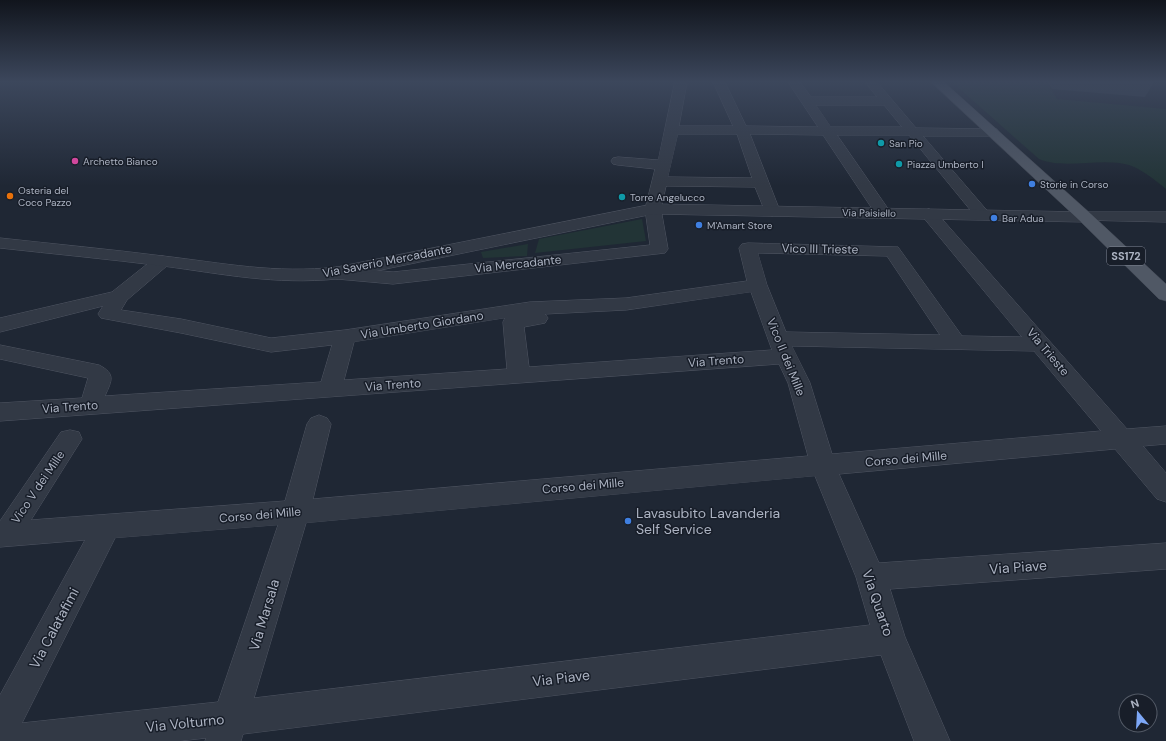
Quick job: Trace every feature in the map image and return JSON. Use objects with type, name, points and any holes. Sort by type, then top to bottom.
[{"type":"main road","points":[[975,117],[1085,216]]},
{"type":"main road","name":"SS172","points":[[1085,216],[1162,288]]},
{"type":"street","points":[[653,209],[675,117]]},
{"type":"street","points":[[735,117],[772,211]]},
{"type":"street","points":[[817,117],[883,213]]},
{"type":"street","points":[[901,117],[982,214]]},
{"type":"street","points":[[672,130],[992,132]]},
{"type":"street","points":[[618,161],[664,165]]},
{"type":"street","points":[[660,181],[761,183]]},
{"type":"street","name":"Via Paisiello","points":[[653,209],[1166,217]]},
{"type":"street","name":"Via Mercadante","points":[[337,273],[394,278],[659,249],[653,209]]},
{"type":"street","name":"Via Saverio Mercadante","points":[[0,243],[162,261],[262,275],[309,276],[337,273],[653,209]]},
{"type":"street","name":"Via Trieste","points":[[929,214],[1042,344],[1166,491]]},
{"type":"street","name":"Vico III Trieste","points":[[748,248],[892,251],[956,343]]},
{"type":"street","name":"Vico II dei Mille","points":[[748,248],[758,285],[782,347],[800,383],[823,466]]},
{"type":"street","points":[[0,325],[119,296],[162,261]]},
{"type":"street","name":"Via Umberto Giordano","points":[[119,296],[108,314],[182,326],[271,345],[345,337],[530,308],[626,304],[758,285]]},
{"type":"street","points":[[519,376],[513,322],[626,304]]},
{"type":"street","points":[[330,389],[345,337]]},
{"type":"street","name":"Via Trento","points":[[0,412],[519,376],[782,347],[956,343],[1042,344]]},
{"type":"street","points":[[0,352],[91,370],[100,375],[99,384],[90,406]]},
{"type":"street","name":"Via Marsala","points":[[227,730],[296,512],[319,424]]},
{"type":"street","name":"Corso dei Mille","points":[[3,535],[296,512],[1166,435]]},
{"type":"street","name":"Vico V dei Mille","points":[[3,535],[70,439]]},
{"type":"street","name":"Via Quarto","points":[[823,466],[871,577],[890,638],[932,741]]},
{"type":"street","name":"Via Calatafimi","points":[[0,730],[107,527]]},
{"type":"street","name":"Via Piave","points":[[871,577],[1166,556]]},
{"type":"street","name":"Via Piave","points":[[227,730],[890,638]]},
{"type":"street","name":"Via Volturno","points":[[18,741],[227,730]]},
{"type":"shaded area","points":[[991,117],[1166,117],[1166,189],[1144,172],[1129,165],[1107,162],[1072,164],[1049,162],[1039,159]]},
{"type":"shaded area","points":[[642,219],[646,241],[535,253],[539,239]]},
{"type":"shaded area","points":[[528,244],[527,256],[483,258],[481,252]]},
{"type":"place","name":"San Pio","points":[[881,143]]},
{"type":"place","name":"Archetto Bianco","points":[[75,161]]},
{"type":"place","name":"Piazza Umberto I","points":[[899,164]]},
{"type":"place","name":"Storie in Corso","points":[[1032,184]]},
{"type":"place","name":"Osteria del Coco Pazzo","points":[[10,196]]},
{"type":"place","name":"Torre Angelucco","points":[[622,197]]},
{"type":"place","name":"Bar Adua","points":[[994,218]]},
{"type":"place","name":"M'Amart Store","points":[[699,225]]},
{"type":"place","name":"Lavasubito Lavanderia Self Service","points":[[628,521]]}]
